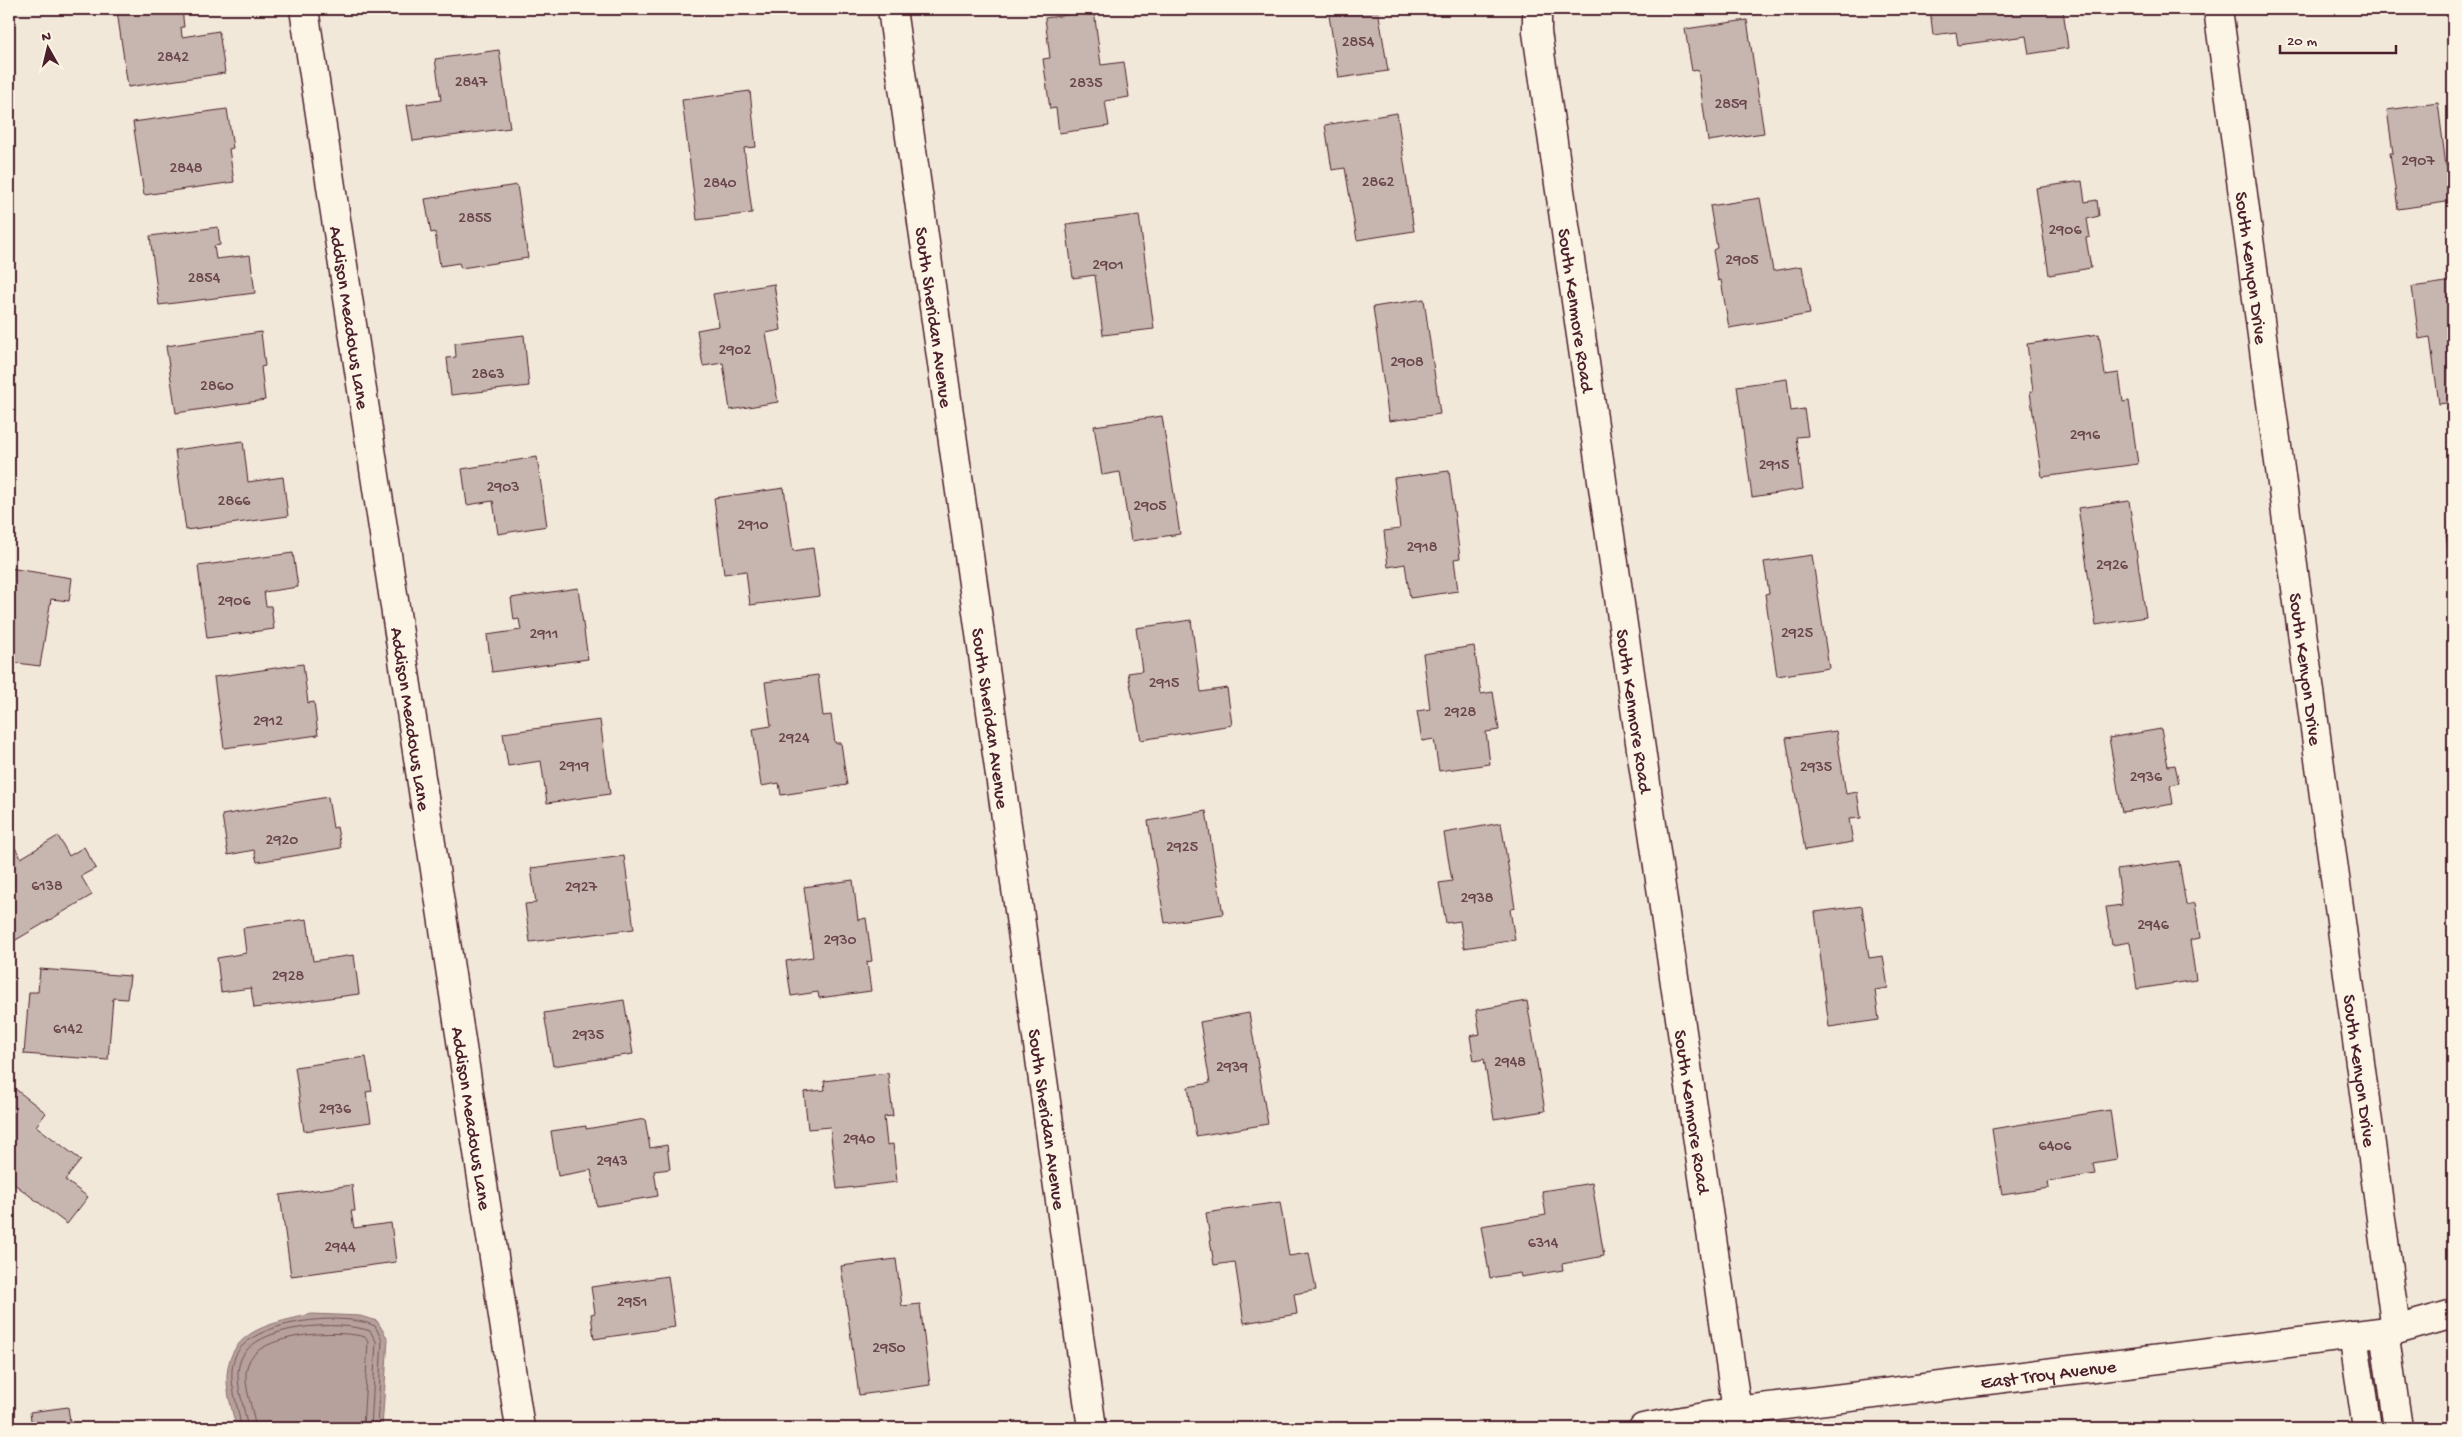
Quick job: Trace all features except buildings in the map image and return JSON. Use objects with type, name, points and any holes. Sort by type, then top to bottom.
[{"type":"street","name":"Addison Meadows Lane","points":[[304,9],[520,1428]]},
{"type":"street","name":"South Sheridan Avenue","points":[[892,9],[1092,1428]]},
{"type":"street","name":"South Kenmore Road","points":[[1537,9],[1540,51],[1738,1411]]},
{"type":"street","name":"South Kenyon Drive","points":[[2218,9],[2390,1330],[2398,1428]]},
{"type":"street","name":"East Troy Avenue","points":[[1642,1428],[1738,1411],[2390,1330],[2453,1314]]},
{"type":"street","points":[[2353,1335],[2367,1428]]},
{"type":"water","points":[[312,1314],[360,1316],[377,1321],[388,1339],[382,1428],[236,1428],[227,1375],[230,1359],[236,1347],[245,1337],[257,1330]]}]
